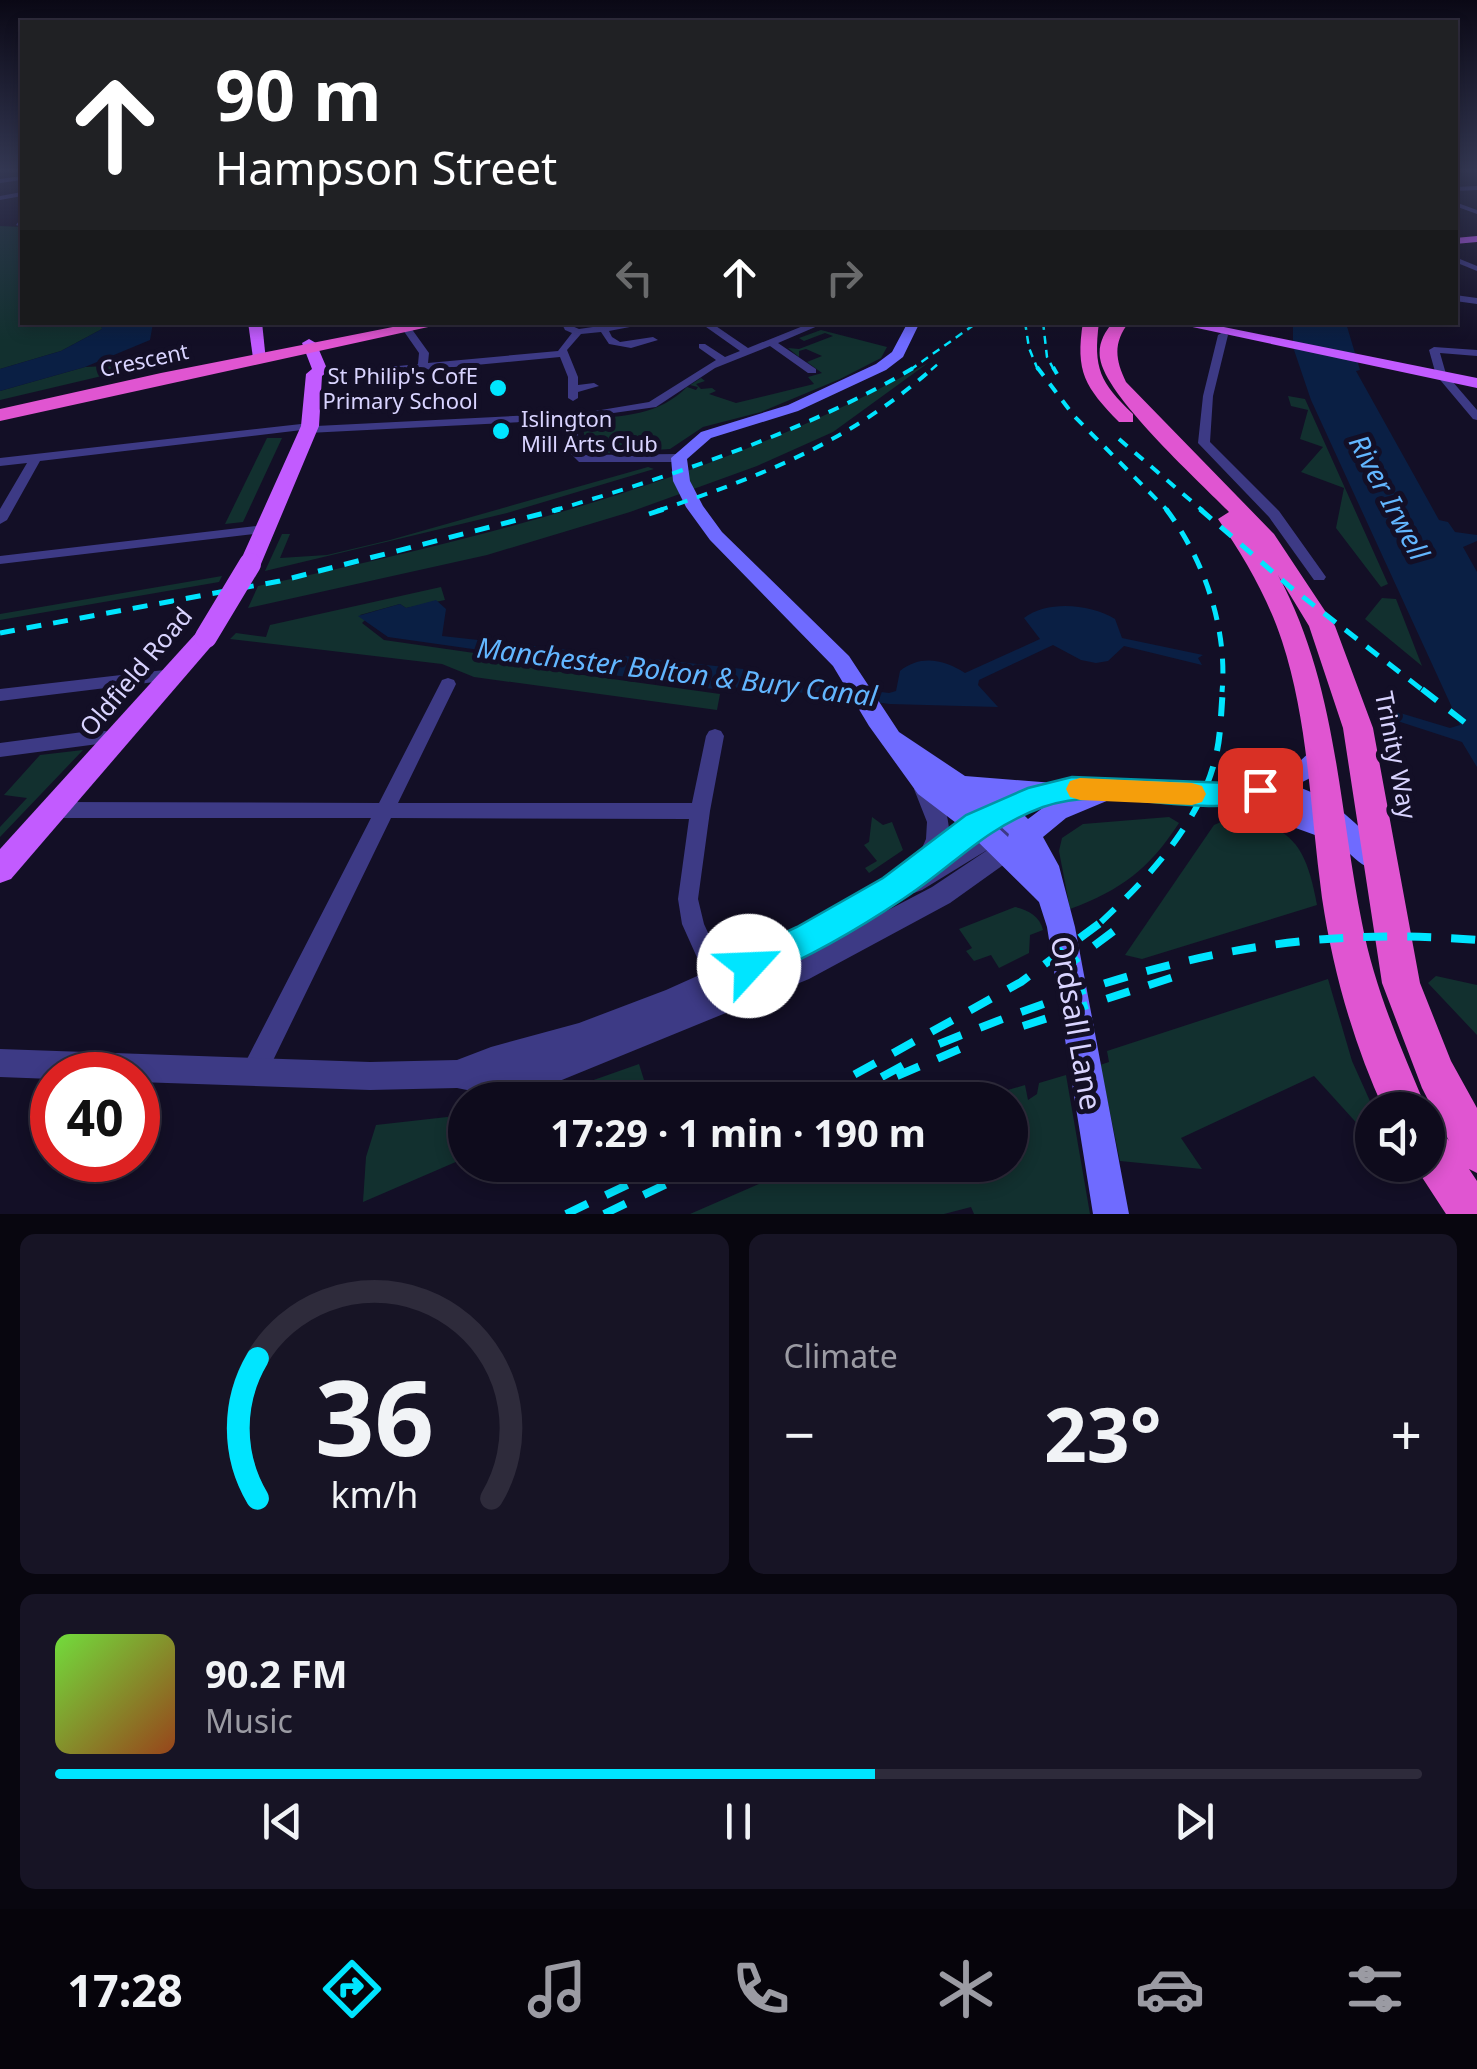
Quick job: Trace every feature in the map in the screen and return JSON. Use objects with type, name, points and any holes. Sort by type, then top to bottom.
[{"type":"highway","points":[[1094,325],[1085,358],[1092,379],[1121,414],[1210,496],[1275,586],[1307,671],[1332,820],[1335,865],[1359,988],[1399,1092]]},
{"type":"highway","name":"Trinity Way","points":[[1119,325],[1110,333],[1106,352],[1118,384],[1266,539],[1322,626],[1354,714],[1392,940],[1410,1011],[1436,1074],[1477,1151]]},
{"type":"highway","name":"Crescent","points":[[0,405],[412,326]]},
{"type":"highway","name":"Crescent","points":[[0,414],[260,355]]},
{"type":"highway","points":[[1445,1173],[1473,1214]]},
{"type":"main road","points":[[255,325],[260,355]]},
{"type":"main road","points":[[908,325],[898,354],[882,366],[793,408],[706,434],[678,458],[679,481],[702,518],[774,600],[848,670],[920,780],[1000,832]]},
{"type":"main road","points":[[1181,325],[1217,330]]},
{"type":"main road","points":[[1191,325],[1477,382]]},
{"type":"main road","name":"Oldfield Road","points":[[0,870],[206,637],[250,564],[309,428],[314,374],[320,371],[304,347]]},
{"type":"main road","points":[[893,740],[963,786],[1040,885]]},
{"type":"main road","points":[[963,786],[1229,795],[1260,790],[1308,769],[1322,756]]},
{"type":"main road","points":[[1000,832],[1060,790]]},
{"type":"main road","points":[[1260,790],[1302,798],[1380,864]]},
{"type":"main road","points":[[1000,832],[1102,792]]},
{"type":"main road","points":[[1229,795],[1315,824],[1354,820],[1372,813]]},
{"type":"main road","points":[[1291,818],[1322,844],[1335,865]]},
{"type":"main road","name":"Ordsall Lane","points":[[1040,885],[1061,926],[1110,1214]]},
{"type":"street","points":[[567,325],[578,332],[636,325]]},
{"type":"street","points":[[707,325],[746,352]]},
{"type":"street","points":[[412,326],[424,353],[423,367]]},
{"type":"street","points":[[590,414],[652,405],[724,360],[827,326]]},
{"type":"street","points":[[1217,330],[1204,443],[1269,508],[1318,577]]},
{"type":"street","points":[[604,331],[617,346],[644,340]]},
{"type":"street","points":[[578,332],[564,345],[562,354],[571,370],[573,393],[594,386]]},
{"type":"street","points":[[771,343],[812,371]]},
{"type":"street","points":[[709,348],[724,360]]},
{"type":"street","points":[[1472,353],[1434,350],[1441,375],[1477,417]]},
{"type":"street","points":[[359,374],[562,354]]},
{"type":"street","points":[[0,462],[309,428],[571,417],[577,454],[582,459],[678,458]]},
{"type":"street","points":[[0,520],[36,457]]},
{"type":"street","points":[[0,560],[265,528]]},
{"type":"street","points":[[0,695],[173,676]]},
{"type":"street","points":[[254,1072],[448,684]]},
{"type":"street","points":[[715,736],[688,898],[693,924],[723,991]]},
{"type":"street","points":[[0,750],[98,737],[117,739]]},
{"type":"street","points":[[920,780],[933,803],[939,830],[939,841],[923,865]]},
{"type":"street","points":[[56,810],[700,811]]},
{"type":"street","points":[[723,991],[894,888],[923,865],[1000,832]]},
{"type":"street","points":[[981,869],[1000,832]]},
{"type":"street","points":[[894,888],[917,882],[1000,832]]},
{"type":"street","points":[[0,1064],[457,1074],[487,1080],[552,1070],[723,991],[851,945],[981,869],[1000,868],[1040,885]]},
{"type":"green space","points":[[0,227],[20,227],[20,325],[101,325],[102,329],[61,351],[0,369]]},
{"type":"green space","points":[[821,330],[887,347],[881,358],[840,379],[761,412],[703,427],[670,449],[593,454],[587,450],[582,423],[587,419],[653,409],[687,387],[696,390],[698,387],[690,385],[701,378],[705,381],[696,384],[701,389],[712,388],[716,391],[709,394],[736,403],[814,384],[808,377],[822,373],[807,362],[822,356],[806,349],[799,351],[799,357],[788,348],[799,349],[833,336],[825,333],[804,341],[799,338]]},
{"type":"green space","points":[[928,363],[833,432],[757,466],[630,512],[487,555],[248,608],[258,586],[432,547],[602,500],[686,472],[849,404]]},
{"type":"green space","points":[[85,367],[136,368],[0,400],[0,391]]},
{"type":"green space","points":[[1288,396],[1305,399],[1388,584],[1381,587],[1336,528],[1344,488],[1301,472],[1323,447],[1300,439],[1308,410],[1291,406]]},
{"type":"green space","points":[[267,438],[282,438],[243,522],[225,524]]},
{"type":"green space","points":[[648,467],[654,469],[507,513],[265,571],[282,534],[290,534],[280,558],[327,555]]},
{"type":"green space","points":[[222,576],[219,582],[0,620],[0,614]]},
{"type":"green space","points":[[441,587],[445,600],[406,608],[400,604],[360,615],[365,620],[362,623],[384,640],[502,657],[505,664],[720,694],[717,710],[474,677],[442,664],[230,639],[236,633],[266,637],[270,625]]},
{"type":"green space","points":[[1382,598],[1396,599],[1422,666],[1365,619]]},
{"type":"green space","points":[[83,750],[0,837],[0,827],[27,798],[4,795],[40,755]]},
{"type":"green space","points":[[1235,816],[1272,827],[1294,843],[1308,869],[1317,905],[1142,959],[1125,955],[1214,825]]},
{"type":"green space","points":[[872,817],[883,825],[892,822],[903,850],[869,873],[865,868],[877,861],[864,845],[869,842]]},
{"type":"green space","points":[[1169,817],[1179,823],[1145,865],[1119,886],[1070,909],[1059,851],[1062,838],[1083,824]]},
{"type":"green space","points":[[1015,907],[1033,914],[1043,930],[1030,935],[1029,953],[999,968],[991,955],[974,961],[966,951],[972,948],[959,929]]},
{"type":"green space","points":[[1436,976],[1477,985],[1477,1035],[1428,983]]},
{"type":"green space","points":[[1328,979],[1352,1061],[1366,1092],[1355,1092],[1355,1121],[1314,1076],[1181,1138],[1202,1169],[1120,1161],[1100,1065],[1109,1062],[1107,1051]]},
{"type":"green space","points":[[639,1064],[644,1080],[639,1082],[588,1082]]},
{"type":"green space","points":[[1066,1075],[1090,1214],[974,1214],[971,1207],[944,1214],[690,1214],[763,1182],[1028,1182],[1028,1100],[1037,1094],[1039,1083]]},
{"type":"green space","points":[[448,1117],[448,1165],[363,1202],[366,1157],[376,1125]]},
{"type":"water","points":[[101,325],[153,325],[150,340],[85,367],[0,391],[0,369],[61,351],[102,329]]},
{"type":"water","name":"River Irwell","points":[[1293,325],[1347,325],[1360,370],[1356,371],[1439,520],[1448,522],[1455,532],[1477,535],[1477,541],[1463,547],[1477,572],[1477,767],[1462,742],[1379,715],[1377,706],[1450,728],[1460,725],[1311,400],[1293,347]]},
{"type":"water","name":"Manchester Bolton & Bury Canal","points":[[436,600],[446,609],[442,636],[743,669],[756,676],[889,693],[896,691],[900,671],[916,662],[941,662],[965,673],[1040,639],[1024,618],[1057,606],[1082,607],[1105,614],[1115,619],[1122,638],[1203,655],[1198,658],[1202,665],[1124,646],[1108,661],[1096,663],[1081,660],[1053,645],[979,680],[978,685],[998,707],[890,704],[749,686],[721,690],[512,661],[508,654],[388,637],[358,616],[400,604],[406,608]]},
{"type":"railway","points":[[911,369],[974,325]]},
{"type":"railway","points":[[1025,325],[1038,370]]},
{"type":"railway","points":[[1043,325],[1047,357],[1054,370]]},
{"type":"railway","points":[[931,370],[939,363]]},
{"type":"railway","points":[[911,369],[915,367]]},
{"type":"railway","points":[[657,511],[803,454],[870,416],[934,367]]},
{"type":"railway","points":[[1037,367],[1074,416],[1168,511]]},
{"type":"railway","points":[[1053,367],[1057,374]]},
{"type":"railway","points":[[552,511],[738,450],[828,412],[911,369]]},
{"type":"railway","points":[[1119,439],[1203,511]]},
{"type":"railway","points":[[0,633],[280,581],[560,509]]},
{"type":"railway","points":[[649,514],[664,509]]},
{"type":"railway","points":[[1166,509],[1192,550],[1210,596],[1221,644],[1222,692]]},
{"type":"railway","points":[[1200,509],[1289,586],[1425,692]]},
{"type":"railway","points":[[1101,922],[1156,866],[1200,800],[1217,751],[1223,689]]},
{"type":"railway","points":[[1422,689],[1477,732]]},
{"type":"railway","points":[[841,1082],[1021,982],[1104,920]]},
{"type":"railway","points":[[1059,972],[1115,930]]},
{"type":"railway","points":[[939,1044],[1073,994],[1202,958],[1333,939],[1477,940]]},
{"type":"railway","points":[[1023,1026],[1180,975]]},
{"type":"railway","points":[[897,1076],[962,1048]]},
{"type":"railway","points":[[872,1082],[909,1062]]},
{"type":"railway","points":[[566,1214],[633,1182]]},
{"type":"railway","points":[[604,1214],[671,1182]]},
{"type":"slow traffic","points":[[1080,789],[1192,794]]},
{"type":"place","name":"St Philip's CofE Primary School","points":[[498,388]]},
{"type":"place","name":"Islington Mill Arts Club","points":[[501,431]]},
{"type":"route","points":[[749,966],[809,938],[894,888],[977,824],[1038,796],[1072,788],[1229,795],[1260,790]]}]
